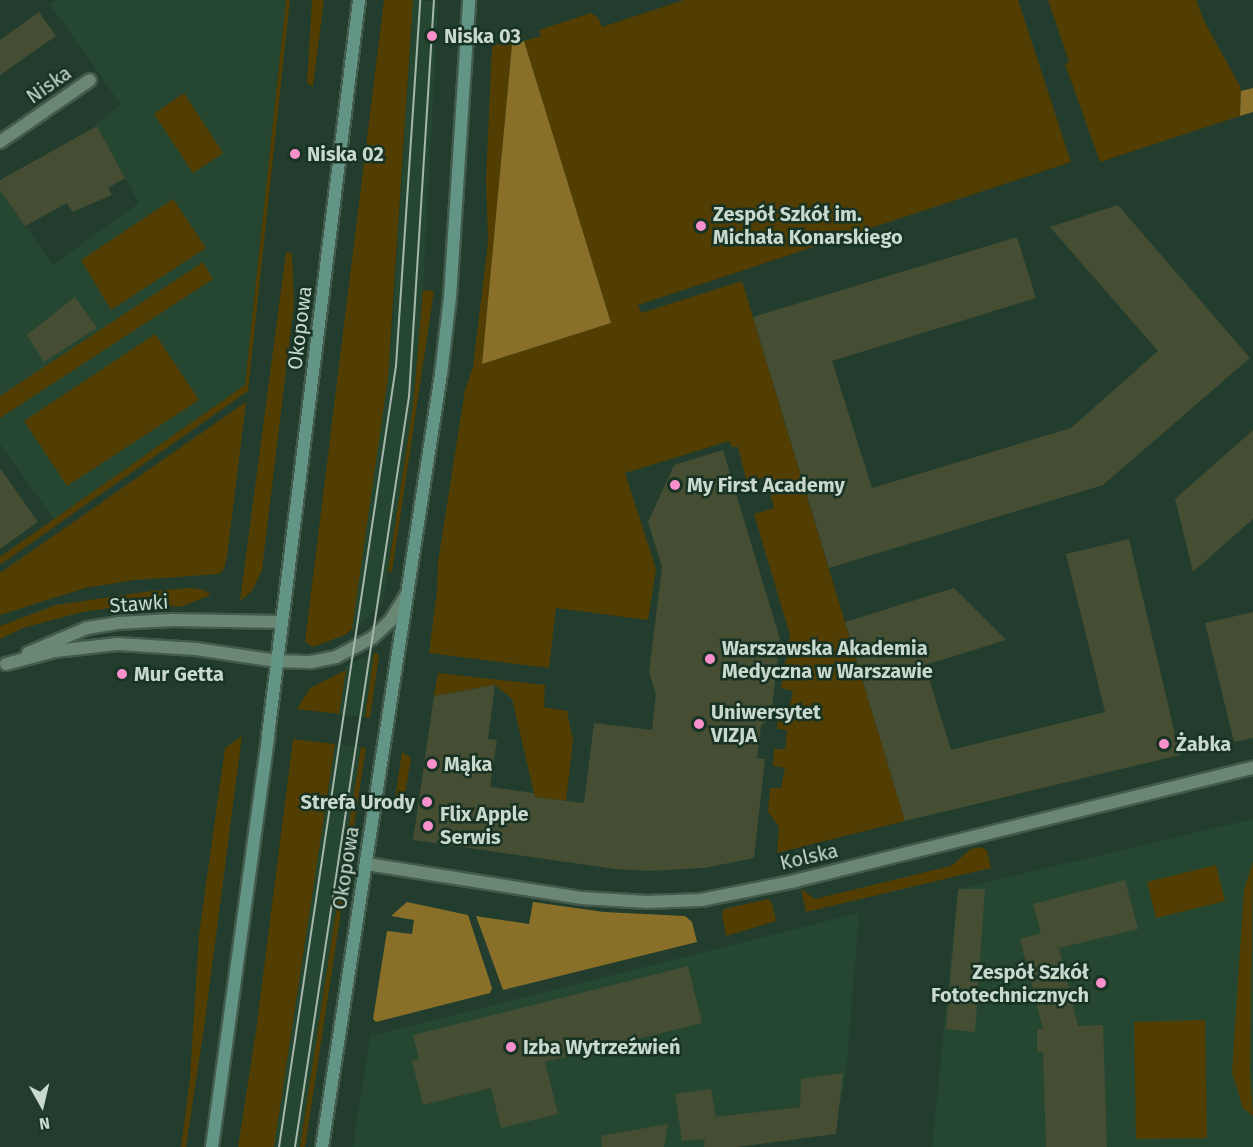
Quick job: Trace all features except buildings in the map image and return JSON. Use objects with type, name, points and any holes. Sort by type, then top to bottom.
[{"type":"main road","name":"Okopowa","points":[[212,1147],[282,622],[359,0]]},
{"type":"main road","name":"Okopowa","points":[[322,1147],[367,864],[450,297],[469,0]]},
{"type":"street","name":"Niska","points":[[0,142],[90,80]]},
{"type":"street","name":"Okopowa","points":[[277,661],[311,662],[336,657],[355,648],[372,638],[390,621],[406,595]]},
{"type":"street","name":"Stawki","points":[[3,665],[56,639],[87,628],[118,623],[172,620],[282,622]]},
{"type":"street","name":"Stawki","points":[[3,665],[55,651],[118,644],[196,649],[277,661]]},
{"type":"street","name":"Kolska","points":[[367,864],[582,898],[647,902],[701,900],[795,881],[1253,768]]},
{"type":"shaded area","points":[[56,0],[286,0],[245,385],[54,519],[0,444],[0,190],[53,265],[139,203],[96,124],[121,105],[50,4]]},
{"type":"shaded area","points":[[286,0],[290,0],[248,391],[0,565],[0,557],[245,385]]},
{"type":"shaded area","points":[[312,0],[324,0],[313,87],[307,83]]},
{"type":"shaded area","points":[[384,0],[413,0],[388,378],[352,629],[345,635],[313,647],[305,642]]},
{"type":"shaded area","points":[[413,0],[438,2],[423,290],[413,405],[383,602],[351,633],[392,339]]},
{"type":"shaded area","points":[[684,0],[1018,0],[1071,162],[638,305],[641,313],[742,281],[905,821],[777,853],[779,827],[768,812],[770,788],[781,788],[785,768],[773,766],[774,749],[785,749],[787,730],[777,729],[778,709],[789,710],[793,691],[781,688],[790,635],[754,514],[774,508],[765,477],[747,483],[738,447],[732,447],[729,441],[625,473],[656,569],[648,620],[556,608],[549,668],[429,653],[437,591],[438,562],[465,390],[473,367],[488,242],[486,179],[492,46],[526,35],[512,46],[482,364],[611,323],[524,41],[541,36],[539,30],[591,13],[598,18],[602,27]]},
{"type":"shaded area","points":[[1048,0],[1196,0],[1204,21],[1241,88],[1240,116],[1100,162],[1065,64],[1069,62]]},
{"type":"shaded area","points":[[524,41],[611,323],[482,364],[512,45]]},
{"type":"shaded area","points":[[1253,88],[1253,112],[1240,116],[1241,91]]},
{"type":"shaded area","points":[[184,93],[223,153],[193,173],[154,114]]},
{"type":"shaded area","points":[[173,199],[206,248],[111,310],[81,260]]},
{"type":"shaded area","points":[[286,252],[292,253],[294,304],[262,570],[252,591],[240,601]]},
{"type":"shaded area","points":[[203,262],[213,279],[0,418],[0,396]]},
{"type":"shaded area","points":[[423,290],[434,291],[392,572],[388,571],[413,405]]},
{"type":"shaded area","points":[[155,334],[199,400],[67,486],[24,421]]},
{"type":"shaded area","points":[[246,402],[227,557],[224,569],[219,574],[135,580],[85,588],[0,615],[0,573]]},
{"type":"shaded area","points":[[191,588],[204,590],[211,595],[180,607],[170,606],[166,600],[82,612],[23,628],[0,639],[0,626],[56,605],[151,591]]},
{"type":"shaded area","points":[[374,653],[365,717],[339,714],[346,666]]},
{"type":"shaded area","points":[[374,653],[379,656],[370,718],[365,717]]},
{"type":"shaded area","points":[[346,670],[339,714],[297,709],[310,688]]},
{"type":"shaded area","points":[[438,673],[545,685],[544,707],[567,711],[573,741],[566,801],[535,797],[512,699],[495,685],[434,696]]},
{"type":"shaded area","points":[[242,736],[204,1028],[186,1147],[181,1147],[190,1079],[199,934],[225,748]]},
{"type":"shaded area","points":[[293,739],[335,744],[274,1147],[238,1147],[256,1031]]},
{"type":"shaded area","points":[[335,744],[361,747],[300,1147],[274,1147]]},
{"type":"shaded area","points":[[361,747],[366,748],[305,1147],[300,1147]]},
{"type":"shaded area","points":[[402,752],[411,758],[404,800],[395,799]]},
{"type":"shaded area","name":"Zespół Szkół Fototechnicznych","points":[[1253,819],[1253,1147],[932,1147],[958,889]]},
{"type":"shaded area","points":[[980,847],[987,850],[991,868],[806,912],[801,889],[815,899],[951,866],[971,849]]},
{"type":"shaded area","points":[[1253,861],[1250,1071],[1253,1116],[1243,1108],[1232,1072],[1244,890]]},
{"type":"shaded area","points":[[1216,865],[1225,901],[1156,918],[1147,882]]},
{"type":"shaded area","points":[[768,899],[772,903],[776,921],[726,936],[722,915],[724,909]]},
{"type":"shaded area","points":[[407,902],[468,915],[492,988],[490,993],[376,1022],[373,1019],[387,931],[412,934],[414,920],[391,916]]},
{"type":"shaded area","points":[[533,902],[604,912],[685,916],[692,922],[697,942],[503,990],[476,916],[529,924]]},
{"type":"shaded area","points":[[859,913],[846,1073],[841,1101],[741,1114],[737,1147],[353,1147],[370,1036]]},
{"type":"shaded area","points":[[1205,1020],[1207,1138],[1136,1139],[1134,1022]]},
{"type":"tram line","points":[[279,1147],[396,366],[420,0]]},
{"type":"tram line","points":[[295,1147],[409,397],[434,0]]},
{"type":"place","name":"Niska 03","points":[[432,36]]},
{"type":"place","name":"Niska 02","points":[[295,154]]},
{"type":"place","name":"Zespół Szkół im. Michała Konarskiego","points":[[701,226]]},
{"type":"place","name":"My First Academy","points":[[675,485]]},
{"type":"place","name":"Warszawska Akademia Medyczna w Warszawie","points":[[710,659]]},
{"type":"place","name":"Mur Getta","points":[[122,674]]},
{"type":"place","name":"Uniwersytet VIZJA","points":[[699,724]]},
{"type":"place","name":"Żabka","points":[[1164,744]]},
{"type":"place","name":"Mąka","points":[[432,764]]},
{"type":"place","name":"Strefa Urody","points":[[427,802]]},
{"type":"place","name":"Flix Apple Serwis","points":[[428,826]]},
{"type":"place","name":"Zespół Szkół Fototechnicznych","points":[[1101,983]]},
{"type":"place","name":"Izba Wytrzeźwień","points":[[511,1047]]}]
